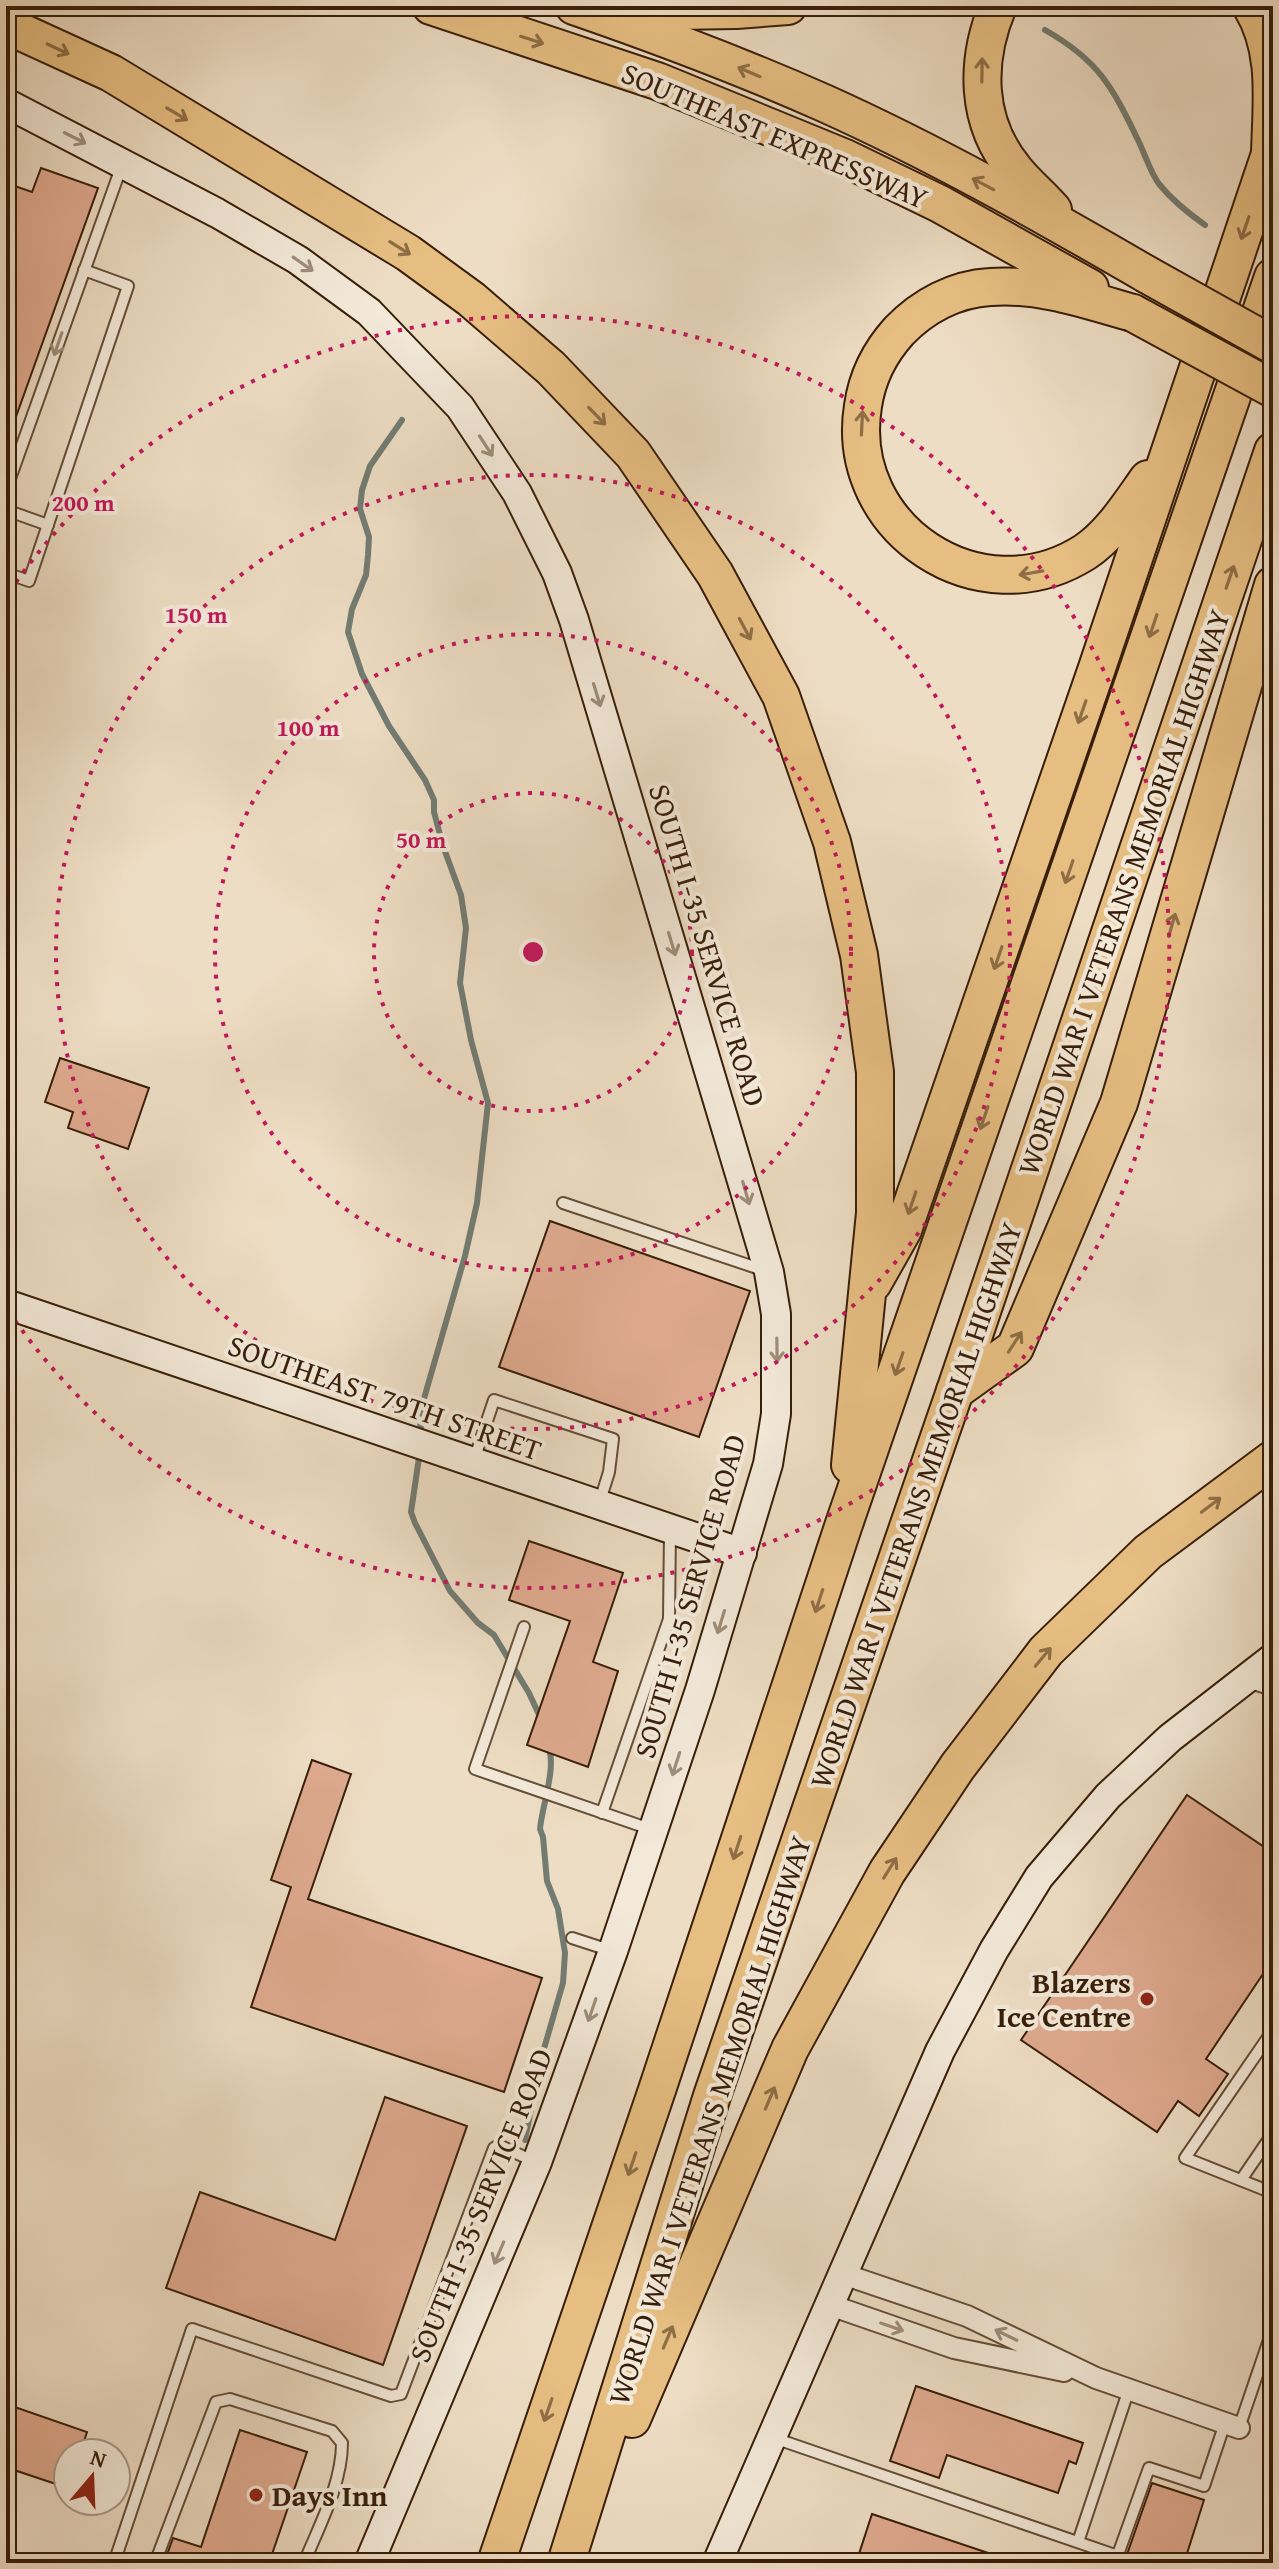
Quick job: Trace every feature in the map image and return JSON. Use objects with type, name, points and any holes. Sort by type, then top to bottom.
[{"type":"highway","name":"SOUTHEAST EXPRESSWAY","points":[[431,6],[657,81],[845,158],[940,204],[1273,389]]},
{"type":"highway","points":[[583,9],[736,10],[788,6]]},
{"type":"highway","points":[[998,6],[982,59],[985,108],[992,131],[1014,169],[1077,234]]},
{"type":"highway","points":[[868,1293],[903,1230],[1272,150],[1271,66],[1266,37],[1251,6]]},
{"type":"highway","name":"SOUTHEAST EXPRESSWAY","points":[[583,9],[723,61],[824,103],[907,143],[1077,234],[1273,345]]},
{"type":"highway","points":[[6,25],[124,81],[408,253],[471,299],[551,368],[633,454],[715,574],[781,696],[832,842],[859,955],[875,1072],[875,1213],[843,1527]]},
{"type":"highway","name":"WORLD WAR I VETERANS MEMORIAL HIGHWAY","points":[[496,2563],[657,2090],[843,1527],[1273,277]]},
{"type":"highway","points":[[1133,313],[1059,292],[1014,286],[988,287],[939,300],[902,328],[874,367],[865,394],[861,421],[861,448],[867,474],[891,519],[926,551],[974,571],[1022,575],[1066,563],[1087,551],[1124,512],[1168,452]]},
{"type":"highway","name":"WORLD WAR I VETERANS MEMORIAL HIGHWAY","points":[[568,2563],[712,2096],[955,1391],[1273,451]]},
{"type":"highway","points":[[955,1391],[1015,1348],[1119,1103],[1273,585]]},
{"type":"highway","points":[[1258,631],[1273,678]]},
{"type":"highway","points":[[568,2563],[790,2049],[887,1872],[958,1766],[1046,1651],[1148,1552],[1273,1459]]},
{"type":"street","name":"SOUTH I-35 SERVICE ROAD","points":[[6,103],[123,163],[298,260],[369,312],[460,407],[517,493],[557,573],[574,620],[769,1272],[776,1314],[776,1414],[768,1464],[700,1690],[613,1951],[537,2162],[369,2563]]},
{"type":"street","name":"SOUTHEAST 79TH STREET","points":[[6,1304],[742,1553]]},
{"type":"street","points":[[717,2563],[940,2051],[994,1950],[1039,1877],[1108,1796],[1170,1738],[1260,1681],[1273,1658]]},
{"type":"street","points":[[843,2274],[967,2316],[1096,2378]]},
{"type":"street","points":[[830,2305],[954,2348],[1096,2378],[1232,2425]]},
{"type":"lane","points":[[6,490],[123,163]]},
{"type":"lane","points":[[6,573],[29,581],[128,286],[84,270]]},
{"type":"lane","points":[[6,510],[48,525]]},
{"type":"lane","points":[[563,1203],[769,1272]]},
{"type":"lane","points":[[473,1462],[494,1400],[613,1439],[609,1472],[599,1505]]},
{"type":"lane","points":[[602,1813],[669,1619],[670,1529]]},
{"type":"lane","points":[[524,1627],[475,1769],[654,1831]]},
{"type":"lane","points":[[572,1938],[613,1951]]},
{"type":"lane","points":[[1273,2030],[1185,2158],[1273,2193]]},
{"type":"lane","points":[[1241,2180],[1273,2133]]},
{"type":"lane","points":[[114,2563],[192,2329],[391,2396],[401,2394],[494,2148],[505,2145],[537,2162]]},
{"type":"lane","points":[[772,2437],[1078,2542],[1116,2559],[1149,2468],[1204,2486],[1273,2328]]},
{"type":"lane","points":[[1078,2542],[1129,2389]]},
{"type":"lane","points":[[155,2563],[216,2402],[230,2399],[332,2431],[342,2443],[342,2455],[330,2498],[304,2563]]},
{"type":"building","points":[[41,168],[98,188],[6,439],[6,183],[32,192]]},
{"type":"building","points":[[60,1058],[149,1088],[128,1149],[68,1128],[73,1112],[45,1102]]},
{"type":"building","points":[[550,1221],[750,1291],[699,1437],[499,1367]]},
{"type":"building","points":[[529,1541],[623,1573],[593,1662],[618,1671],[588,1767],[527,1745],[570,1621],[509,1600]]},
{"type":"building","points":[[312,1760],[351,1774],[308,1899],[542,1978],[504,2092],[251,2007],[291,1887],[271,1880]]},
{"type":"building","name":"Blazers Ice Centre","points":[[1187,1795],[1273,1853],[1273,1959],[1206,2059],[1228,2074],[1199,2116],[1178,2101],[1157,2132],[1021,2040]]},
{"type":"building","points":[[385,2097],[467,2126],[383,2365],[166,2288],[200,2192],[335,2240]]},
{"type":"building","points":[[916,2386],[1083,2443],[1076,2464],[1069,2461],[1058,2493],[947,2455],[939,2478],[890,2461]]},
{"type":"building","points":[[6,2404],[87,2432],[85,2437],[52,2437],[52,2483],[11,2469],[14,2460],[6,2457]]},
{"type":"building","name":"Days Inn","points":[[240,2430],[307,2452],[269,2563],[164,2563],[173,2538],[201,2547]]},
{"type":"building","points":[[1152,2483],[1204,2500],[1184,2563],[1124,2563]]},
{"type":"building","points":[[872,2514],[1009,2560],[1008,2563],[856,2563]]},
{"type":"waterway","points":[[1045,30],[1078,52],[1102,76],[1120,104],[1159,184],[1180,206],[1205,225]]},
{"type":"waterway","points":[[402,420],[370,466],[362,490],[360,509],[369,537],[368,555],[366,575],[352,609],[348,632],[362,674],[434,800],[443,846],[461,895],[466,928],[460,983],[488,1103],[477,1203],[419,1416],[422,1436]]},
{"type":"waterway","points":[[420,1451],[411,1512],[415,1523],[450,1591],[478,1623],[494,1635],[541,1719]]},
{"type":"waterway","points":[[525,2140],[541,2059],[563,1983],[565,1953],[558,1909],[547,1881],[540,1829],[550,1777],[549,1749]]},
{"type":"place","name":"Blazers Ice Centre","points":[[1147,1999]]},
{"type":"place","name":"Days Inn","points":[[256,2495]]}]
